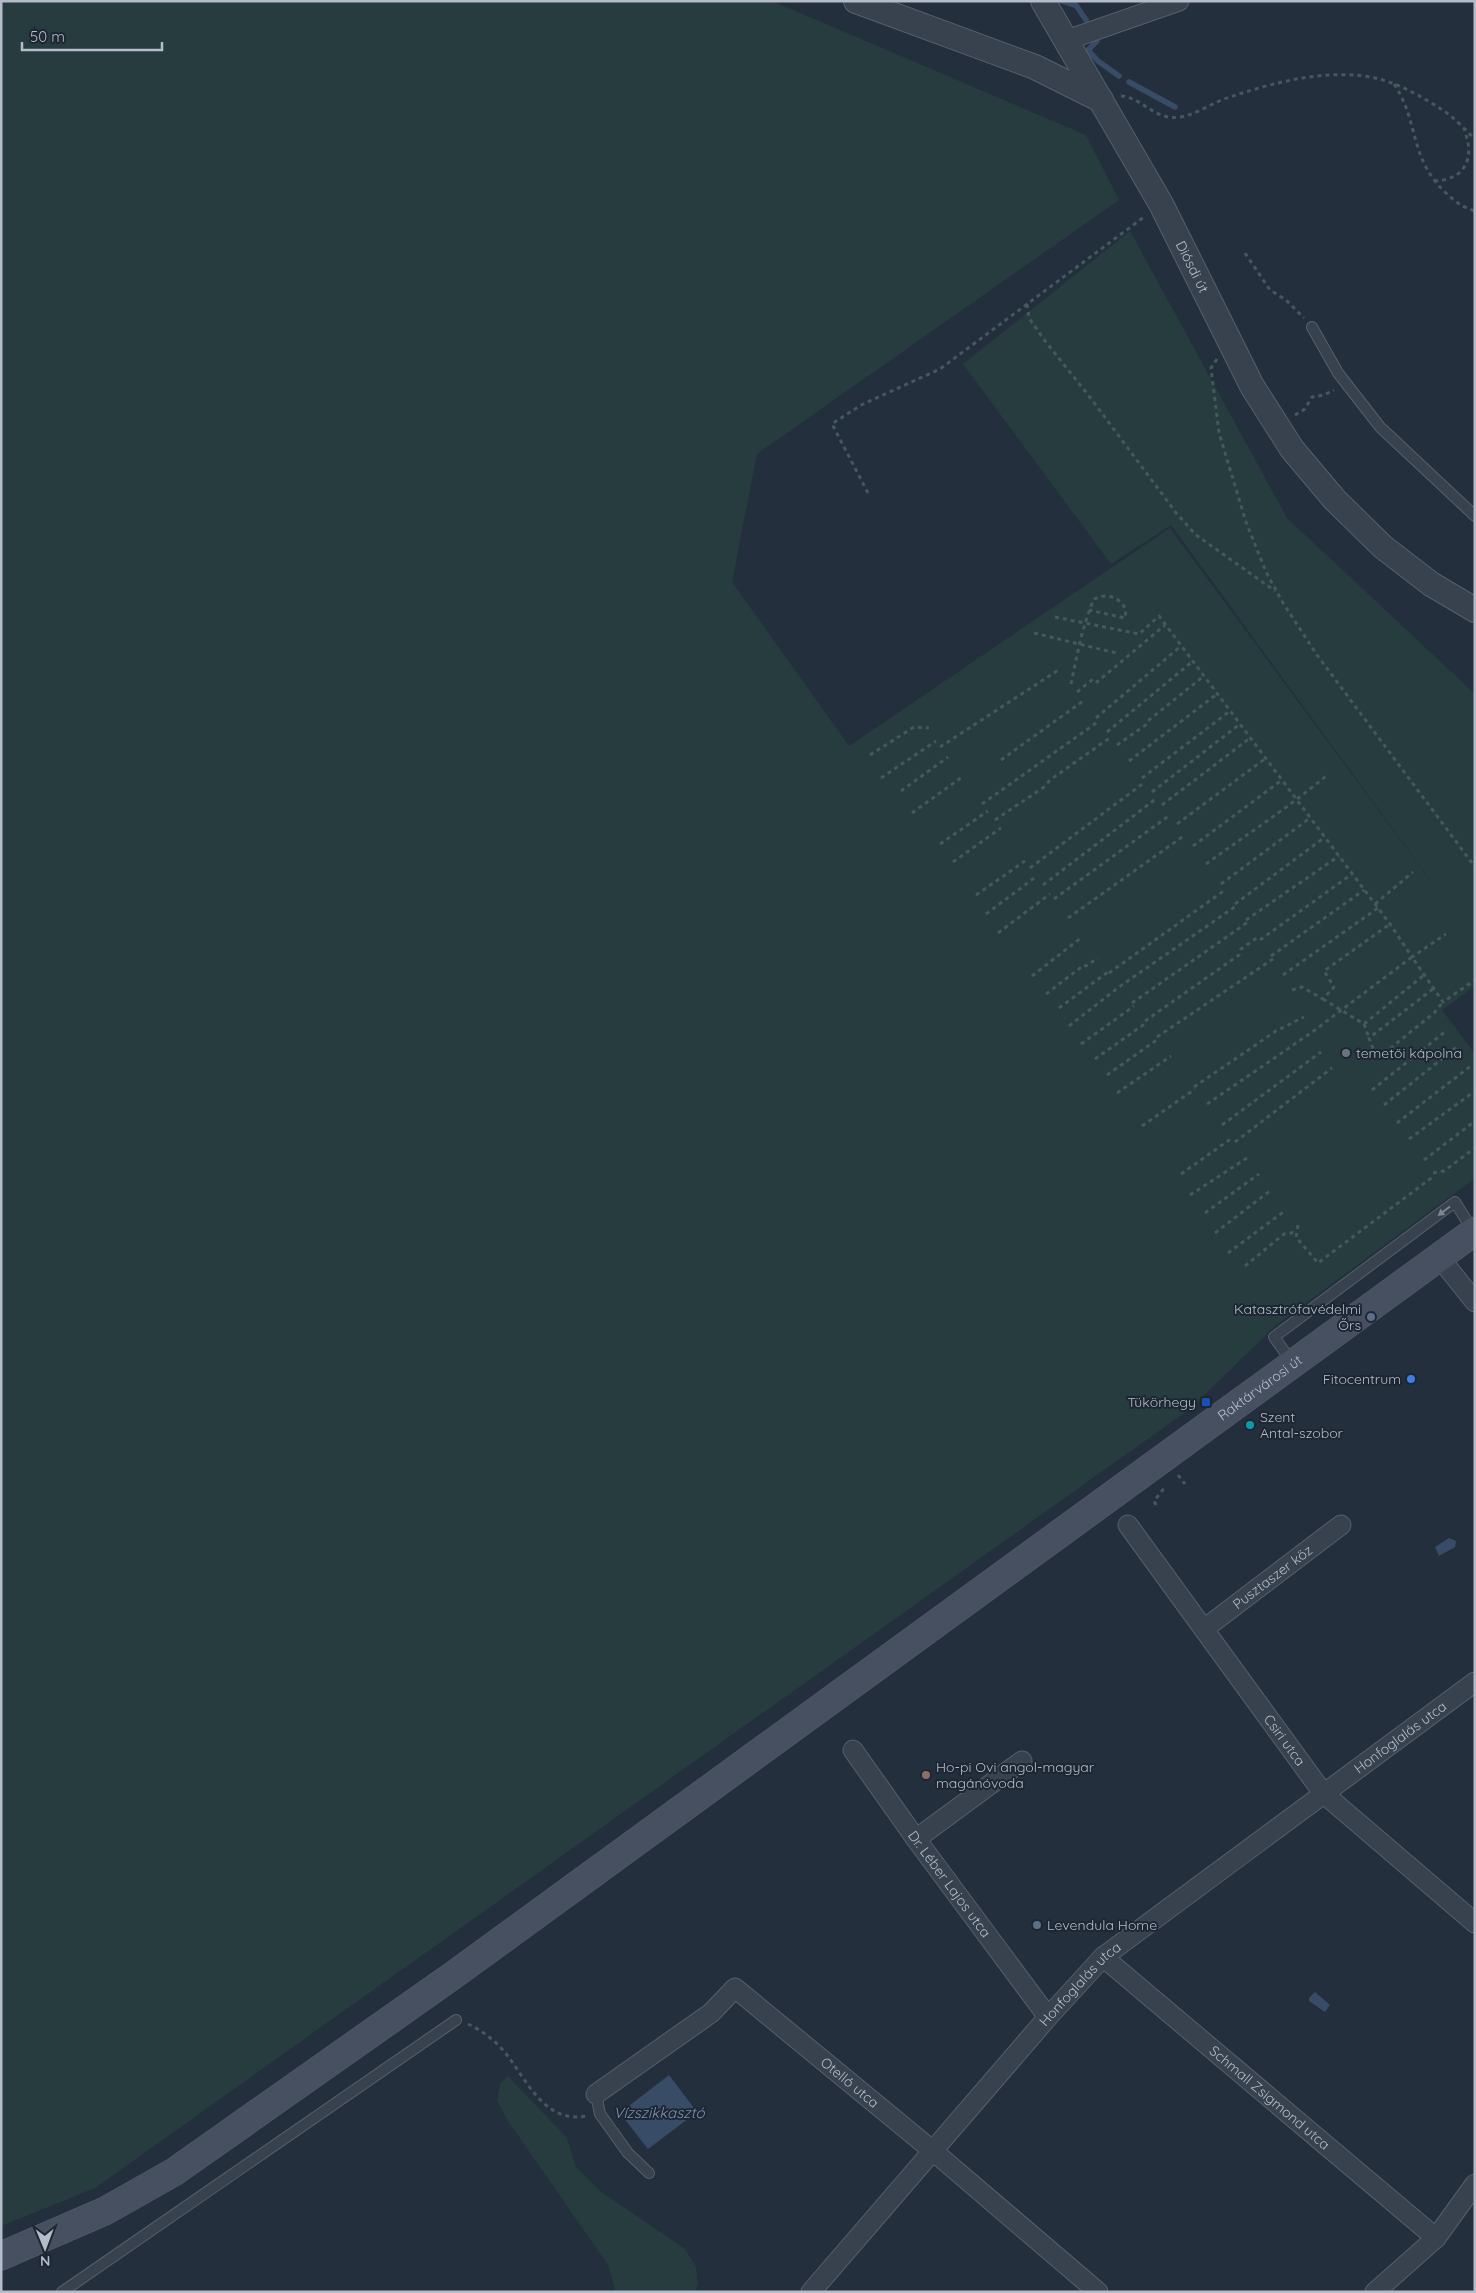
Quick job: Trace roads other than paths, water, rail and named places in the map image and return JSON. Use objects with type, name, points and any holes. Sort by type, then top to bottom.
[{"type":"main road","name":"Raktárvárosi út","points":[[1,2256],[105,2211],[174,2172],[463,1968],[1474,1231]]},
{"type":"street","points":[[856,1],[1035,67],[1101,100]]},
{"type":"street","name":"Diósdi út","points":[[1043,1],[1161,204],[1252,386],[1292,449],[1334,500],[1376,541],[1431,584],[1475,610]]},
{"type":"street","points":[[1067,40],[1179,1]]},
{"type":"street","points":[[1439,1258],[1475,1302]]},
{"type":"street","name":"Csiri utca","points":[[1128,1525],[1323,1793],[1475,1923]]},
{"type":"street","name":"Pusztaszer köz","points":[[1204,1629],[1341,1525]]},
{"type":"street","name":"Honfoglalás utca","points":[[811,2292],[1048,2017],[1103,1957],[1475,1682]]},
{"type":"street","name":"Dr. Léber Lajos utca","points":[[853,1750],[916,1839],[1048,2017]]},
{"type":"street","points":[[916,1839],[1022,1761]]},
{"type":"street","name":"Schmall Zsigmond utca","points":[[1103,1957],[1436,2238]]},
{"type":"street","name":"Otelló utca","points":[[596,2094],[711,2013],[734,1988],[933,2151],[1098,2292]]},
{"type":"street","points":[[1375,2292],[1436,2238],[1473,2190]]},
{"type":"lane","points":[[1312,326],[1338,373],[1380,427],[1475,516]]},
{"type":"lane","points":[[1293,1364],[1274,1337],[1455,1202],[1474,1231]]},
{"type":"lane","points":[[62,2292],[456,2020]]},
{"type":"lane","points":[[596,2094],[600,2114],[628,2153],[649,2173]]},
{"type":"water","points":[[1449,1538],[1456,1541],[1455,1547],[1439,1556],[1435,1547]]},
{"type":"water","points":[[1315,1992],[1330,2005],[1325,2012],[1309,2001],[1309,1998]]},
{"type":"water","name":"Vízszikkasztó","points":[[669,2075],[697,2112],[648,2149],[620,2113]]},
{"type":"waterway","points":[[1062,1],[1075,5]]},
{"type":"waterway","points":[[1073,1],[1086,20]]},
{"type":"waterway","points":[[1097,41],[1088,50],[1098,61],[1119,76]]},
{"type":"waterway","points":[[1129,82],[1175,107]]},
{"type":"place","name":"temetői kápolna","points":[[1346,1053]]},
{"type":"place","name":"Katasztrófavédelmi Őrs","points":[[1371,1317]]},
{"type":"place","name":"Fitocentrum","points":[[1411,1379]]},
{"type":"place","name":"Tükörhegy","points":[[1206,1402]]},
{"type":"place","name":"Szent Antal-szobor","points":[[1250,1425]]},
{"type":"place","name":"Ho-pi Ovi angol-magyar magánóvoda","points":[[926,1775]]},
{"type":"place","name":"Levendula Home","points":[[1037,1925]]}]
